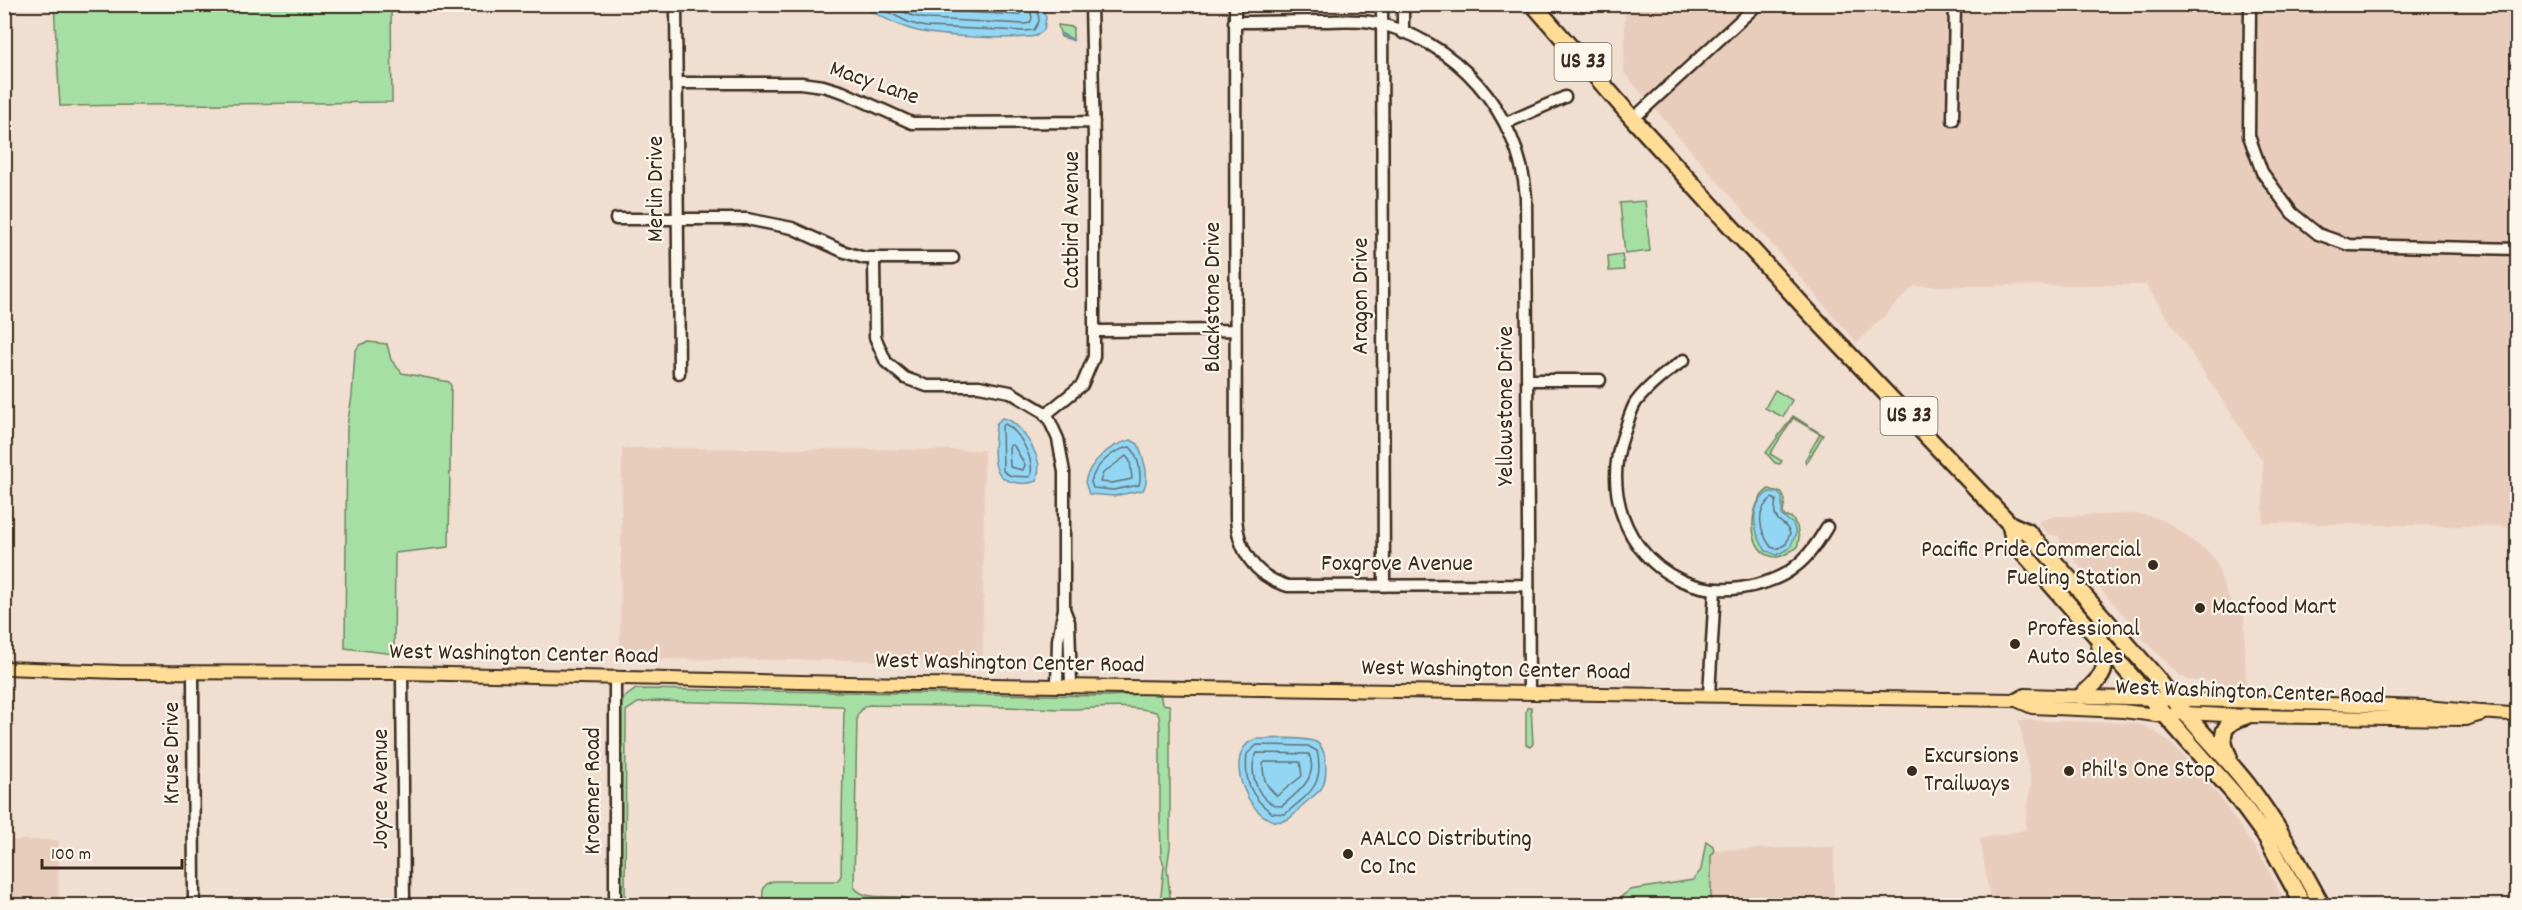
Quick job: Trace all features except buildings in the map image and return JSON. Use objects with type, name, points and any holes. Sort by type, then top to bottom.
[{"type":"highway","name":"US 33","points":[[1533,4],[1633,119],[1807,310],[2010,524],[2028,532],[2157,678],[2172,700],[2235,771],[2280,831],[2322,906]]},
{"type":"highway","name":"US 33","points":[[2010,524],[2014,542],[2236,796],[2266,837],[2304,906]]},
{"type":"highway","points":[[2081,696],[2100,680],[2105,668],[2094,631]]},
{"type":"highway","points":[[2235,771],[2223,745],[2223,735],[2228,726],[2246,716]]},
{"type":"main road","name":"West Washington Center Road","points":[[4,668],[119,672],[402,673],[848,683],[2016,700],[2032,707],[2123,711],[2164,716],[2184,713],[2465,719],[2483,714]]},
{"type":"main road","name":"West Washington Center Road","points":[[2016,700],[2025,695],[2081,696],[2454,708],[2483,714],[2517,714]]},
{"type":"street","name":"Merlin Drive","points":[[676,4],[679,374]]},
{"type":"street","name":"Catbird Avenue","points":[[1045,415],[1073,394],[1087,377],[1094,357],[1094,122],[1091,4]]},
{"type":"street","name":"Blackstone Drive","points":[[1235,4],[1237,530],[1244,551],[1268,577]]},
{"type":"street","name":"Aragon Drive","points":[[1382,4],[1384,586]]},
{"type":"street","points":[[1403,4],[1403,33]]},
{"type":"street","points":[[1633,119],[1758,4]]},
{"type":"street","points":[[1953,120],[1955,4]]},
{"type":"street","points":[[2250,4],[2249,136],[2262,172],[2292,213],[2318,234],[2349,245],[2517,249]]},
{"type":"street","name":"Yellowstone Drive","points":[[1234,22],[1354,21],[1382,25],[1403,33],[1438,50],[1472,76],[1506,123],[1517,146],[1525,182],[1529,692]]},
{"type":"street","name":"Macy Lane","points":[[677,83],[801,83],[823,86],[843,92],[912,123],[1094,122]]},
{"type":"street","points":[[1506,123],[1565,97]]},
{"type":"street","points":[[616,219],[734,218],[761,221],[792,228],[853,255],[874,259],[953,258]]},
{"type":"street","points":[[874,259],[875,337],[882,355],[897,373],[927,386],[979,386],[1010,392],[1045,415],[1058,439],[1064,461],[1064,609],[1058,640],[1057,686]]},
{"type":"street","points":[[1095,331],[1235,330]]},
{"type":"street","points":[[1684,360],[1657,380],[1635,404],[1620,445],[1617,464],[1618,505],[1628,529],[1643,554],[1673,577],[1689,584],[1715,589],[1753,586],[1776,579],[1796,567],[1814,548],[1827,527]]},
{"type":"street","points":[[1528,380],[1600,380]]},
{"type":"street","name":"Foxgrove Avenue","points":[[1268,577],[1288,586],[1528,585]]},
{"type":"street","points":[[1709,695],[1715,589]]},
{"type":"street","points":[[1064,609],[1070,622],[1071,685]]},
{"type":"street","name":"Kruse Drive","points":[[193,672],[194,906]]},
{"type":"street","name":"Joyce Avenue","points":[[402,673],[404,906]]},
{"type":"street","name":"Kroemer Road","points":[[615,677],[615,906]]},
{"type":"shaded area","points":[[1625,5],[2517,5],[2517,527],[2263,523],[2263,462],[2146,285],[1914,286],[1857,343],[1624,73]]},
{"type":"shaded area","points":[[622,448],[984,450],[983,661],[620,659]]},
{"type":"shaded area","points":[[2133,514],[2150,516],[2167,522],[2208,552],[2216,561],[2231,601],[2244,610],[2246,689],[2229,689],[2223,683],[2188,680],[2179,675],[2132,628],[2130,622],[2061,545],[2059,536],[2048,534],[2038,522],[2055,516]]},
{"type":"shaded area","points":[[2019,720],[2134,723],[2146,726],[2160,735],[2173,745],[2217,793],[2265,863],[2286,905],[1991,905],[1980,839],[2025,830],[2031,783]]},
{"type":"shaded area","points":[[5,840],[59,840],[58,905],[5,905]]},
{"type":"shaded area","points":[[1834,847],[1834,905],[1709,906],[1709,850]]},
{"type":"green space","points":[[54,5],[391,5],[392,102],[60,106]]},
{"type":"green space","points":[[1058,25],[1073,27],[1073,40],[1061,37]]},
{"type":"green space","points":[[1645,201],[1650,251],[1625,254],[1620,203]]},
{"type":"green space","points":[[1622,254],[1624,270],[1609,271],[1608,256]]},
{"type":"green space","points":[[368,342],[387,344],[391,360],[402,373],[449,382],[451,386],[449,547],[395,553],[394,654],[345,648],[347,426],[355,352],[359,345]]},
{"type":"green space","points":[[1775,390],[1792,400],[1783,417],[1765,408]]},
{"type":"green space","points":[[1793,416],[1823,435],[1806,464],[1805,460],[1820,434],[1793,418],[1770,454],[1782,461],[1780,464],[1775,463],[1766,453]]},
{"type":"green space","points":[[1769,489],[1782,493],[1785,500],[1783,513],[1785,517],[1791,517],[1797,526],[1799,539],[1797,548],[1779,557],[1766,554],[1759,548],[1753,528],[1757,505]]},
{"type":"green space","points":[[636,689],[1108,696],[1160,693],[1162,704],[1169,705],[1170,708],[1170,847],[1167,868],[1171,905],[1160,905],[1164,866],[1161,856],[1160,727],[1159,716],[1156,712],[1120,707],[1059,709],[865,706],[857,715],[854,887],[860,893],[877,897],[904,898],[918,905],[763,906],[764,887],[773,881],[837,881],[841,876],[844,709],[842,706],[656,701],[638,703],[626,711],[625,905],[620,906],[620,705],[625,697]]},
{"type":"green space","points":[[1531,707],[1533,744],[1530,747],[1526,745],[1526,711]]},
{"type":"green space","points":[[1706,841],[1713,846],[1714,852],[1711,856],[1711,905],[1605,905],[1613,903],[1630,890],[1693,880],[1701,870]]},
{"type":"water","points":[[857,5],[1041,5],[1046,17],[1044,30],[1036,36],[971,37],[934,34],[907,28]]},
{"type":"water","points":[[1002,418],[1014,423],[1029,442],[1039,463],[1037,481],[1016,483],[999,474],[994,449],[996,424]]},
{"type":"water","points":[[1131,440],[1138,444],[1145,467],[1146,479],[1143,490],[1114,496],[1089,494],[1085,482],[1096,461],[1116,445]]},
{"type":"water","points":[[1769,492],[1778,493],[1782,497],[1782,516],[1793,524],[1796,533],[1790,548],[1777,555],[1766,551],[1756,528],[1755,513],[1762,498]]},
{"type":"water","points":[[1256,739],[1310,740],[1316,742],[1323,751],[1326,772],[1321,789],[1286,820],[1274,821],[1262,815],[1252,804],[1244,789],[1240,774],[1240,759],[1245,747]]},
{"type":"waterway","points":[[1061,34],[1073,40]]},
{"type":"place","name":"Pacific Pride Commercial Fueling Station","points":[[2153,565]]},
{"type":"place","name":"Macfood Mart","points":[[2200,608]]},
{"type":"place","name":"Professional Auto Sales","points":[[2015,644]]},
{"type":"place","name":"Excursions Trailways","points":[[1912,771]]},
{"type":"place","name":"Phil's One Stop","points":[[2069,771]]},
{"type":"place","name":"AALCO Distributing Co Inc","points":[[1348,854]]}]
